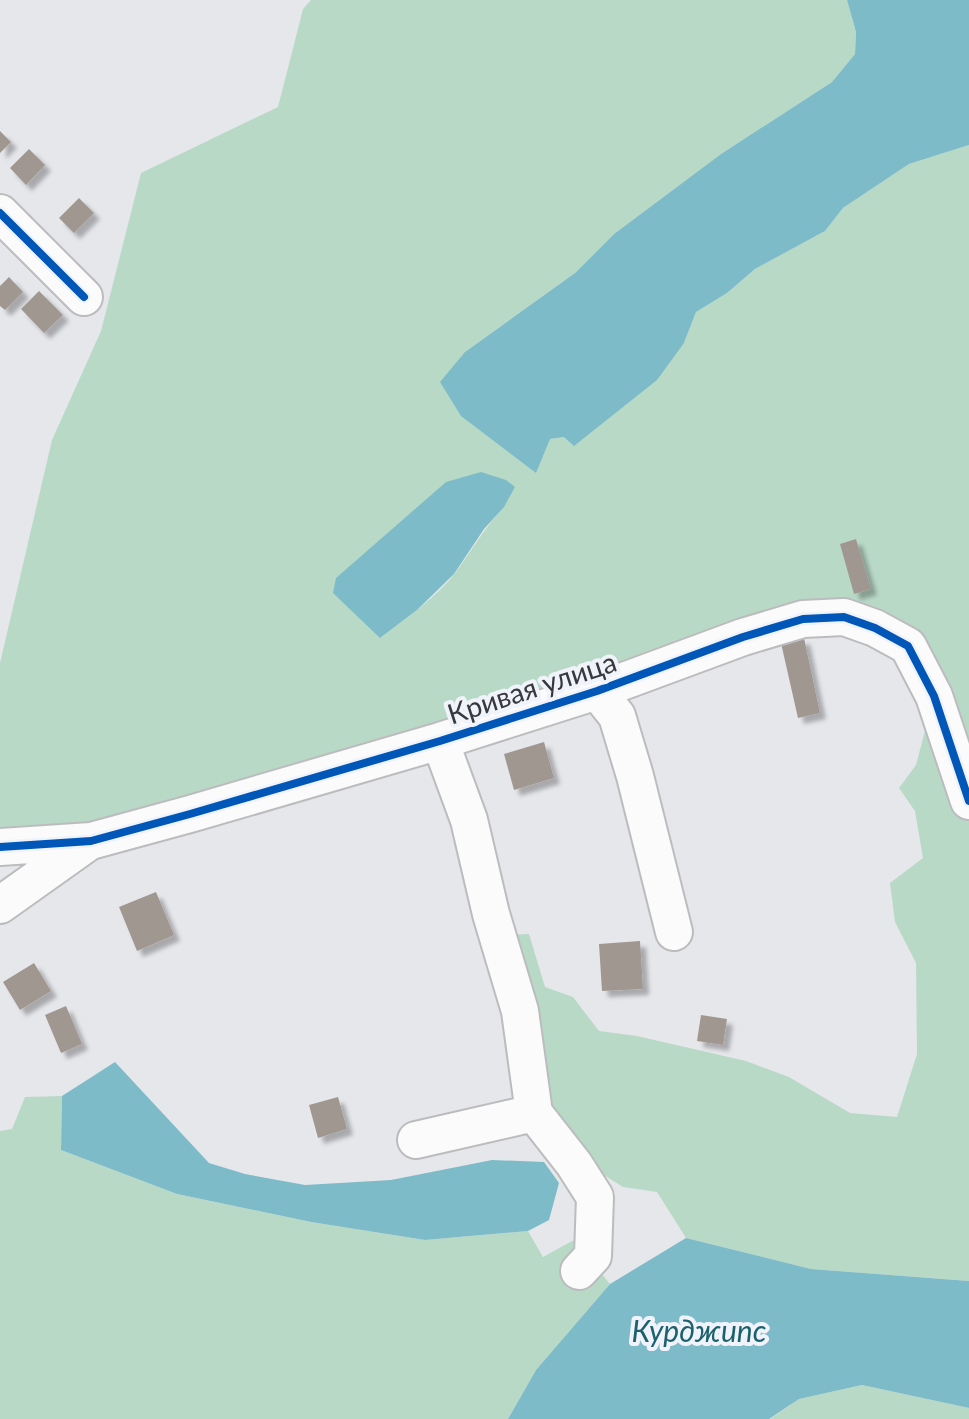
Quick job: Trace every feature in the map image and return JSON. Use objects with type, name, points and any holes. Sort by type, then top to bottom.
[{"type":"street","points":[[0,213],[84,297]]},
{"type":"street","name":"Кривая улица","points":[[0,847],[91,841],[440,741],[597,691],[791,622],[844,617],[875,628],[908,646],[934,696],[969,801]]},
{"type":"street","points":[[597,691],[617,716],[622,731],[674,932]]},
{"type":"street","points":[[440,741],[469,820],[491,914],[520,1011],[534,1113],[595,1197],[593,1256],[579,1271]]},
{"type":"street","points":[[0,905],[91,841]]},
{"type":"street","points":[[416,1140],[534,1113]]},
{"type":"green space","points":[[311,0],[847,0],[856,32],[855,54],[832,82],[721,154],[614,234],[575,273],[465,352],[550,439],[564,437],[684,343],[696,312],[727,293],[755,269],[825,231],[843,208],[909,164],[969,145],[969,1281],[811,1269],[686,1238],[657,1192],[623,1187],[591,1167],[560,1121],[540,1084],[506,935],[529,934],[545,987],[573,997],[599,1031],[637,1036],[746,1061],[789,1077],[850,1113],[897,1117],[917,1054],[916,963],[895,922],[890,883],[923,858],[915,811],[899,788],[916,765],[926,727],[915,640],[885,619],[604,676],[91,827],[0,834],[0,663],[52,440],[101,331],[141,173],[278,107],[303,9]],"holes":[[[504,507],[448,581],[380,638]]]},
{"type":"green space","points":[[62,1096],[61,1150],[177,1194],[311,1222],[425,1240],[528,1231],[543,1257],[574,1240],[610,1284],[536,1370],[508,1419],[0,1419],[0,1131],[12,1129],[25,1097]]},
{"type":"green space","points":[[862,1385],[969,1408],[969,1419],[770,1419],[799,1399]]},
{"type":"water","points":[[847,0],[969,0],[969,145],[909,164],[843,208],[825,231],[755,269],[727,293],[696,312],[684,343],[657,380],[574,446],[564,437],[550,439],[536,473],[461,416],[440,382],[465,352],[575,273],[614,234],[721,154],[832,82],[855,54],[856,32]]},
{"type":"water","points":[[481,472],[506,480],[515,487],[504,507],[484,529],[454,574],[417,610],[380,638],[333,593],[336,578],[446,482]]},
{"type":"water","points":[[115,1062],[209,1163],[245,1174],[305,1185],[391,1180],[492,1160],[544,1162],[559,1183],[549,1220],[528,1231],[425,1240],[311,1222],[177,1194],[61,1150],[62,1096]]},
{"type":"water","name":"Курджипс","points":[[686,1238],[811,1269],[969,1281],[969,1408],[862,1385],[799,1399],[769,1419],[508,1419],[536,1370],[610,1284]]},
{"type":"building","points":[[0,131],[11,142],[0,153]]},
{"type":"building","points":[[29,149],[45,165],[26,185],[10,168]]},
{"type":"building","points":[[79,198],[94,213],[74,233],[59,218]]},
{"type":"building","points":[[9,277],[23,292],[5,310],[0,306],[0,286]]},
{"type":"building","points":[[39,291],[63,315],[44,333],[21,309]]},
{"type":"building","points":[[856,539],[871,589],[854,594],[840,544]]},
{"type":"building","points":[[804,638],[820,713],[798,718],[781,643]]},
{"type":"building","points":[[544,742],[554,778],[514,790],[504,754]]},
{"type":"building","points":[[156,892],[174,935],[137,951],[119,907]]},
{"type":"building","points":[[640,941],[643,989],[602,991],[599,944]]},
{"type":"building","points":[[34,963],[51,991],[20,1010],[3,982]]},
{"type":"building","points":[[66,1006],[82,1044],[61,1053],[45,1015]]},
{"type":"building","points":[[701,1015],[727,1019],[723,1045],[697,1041]]},
{"type":"building","points":[[338,1097],[347,1129],[318,1138],[309,1105]]},
{"type":"cycle path","points":[[0,213],[84,297]]},
{"type":"cycle path","points":[[0,847],[91,841],[440,741],[597,691],[743,637],[803,619],[844,617],[875,628],[908,646],[934,696],[969,801]]}]
